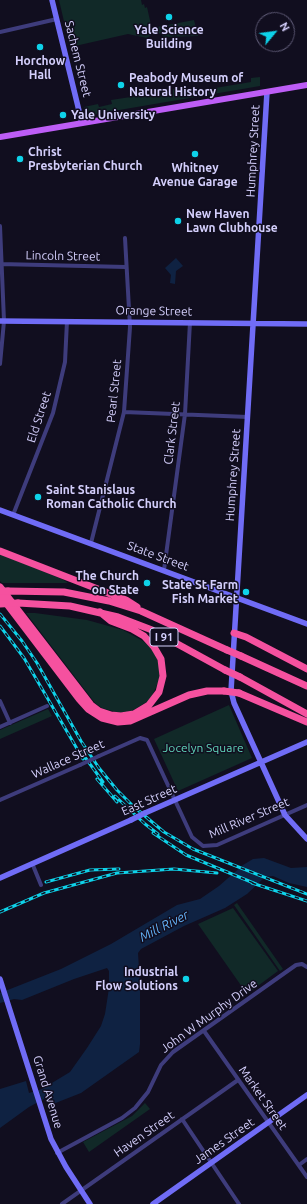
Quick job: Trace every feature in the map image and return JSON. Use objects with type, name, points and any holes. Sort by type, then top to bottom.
[{"type":"highway","points":[[0,551],[126,600],[141,612]]},
{"type":"highway","points":[[0,586],[91,705],[99,711],[111,715],[121,716],[134,714],[149,705],[159,692],[163,676],[161,659],[154,647],[144,636],[132,629],[111,621],[100,612]]},
{"type":"highway","name":"I 91","points":[[0,591],[43,590],[84,595],[109,601],[141,612],[307,686]]},
{"type":"highway","points":[[1,600],[86,706],[105,719],[118,722],[130,721],[189,695],[207,691],[224,691],[239,693],[307,722]]},
{"type":"highway","name":"I 91","points":[[1,600],[18,603],[59,604],[100,612],[143,626],[307,714]]},
{"type":"highway","points":[[234,633],[246,637],[307,669]]},
{"type":"main road","name":"Sachem Street","points":[[52,0],[82,123]]},
{"type":"main road","points":[[0,136],[307,86]]},
{"type":"main road","name":"Humphrey Street","points":[[267,92],[236,598],[232,695],[285,815],[307,839]]},
{"type":"main road","name":"Orange Street","points":[[2,321],[254,322],[307,324]]},
{"type":"main road","name":"State Street","points":[[0,510],[307,624]]},
{"type":"main road","name":"East Street","points":[[0,878],[307,742]]},
{"type":"main road","name":"Grand Avenue","points":[[0,979],[9,1002],[39,1103],[57,1153],[90,1204]]},
{"type":"main road","name":"James Street","points":[[153,1204],[307,1095]]},
{"type":"street","points":[[0,32],[57,19]]},
{"type":"street","points":[[0,226],[2,321],[0,364]]},
{"type":"street","name":"Pearl Street","points":[[91,543],[124,412],[129,321],[125,238]]},
{"type":"street","name":"Lincoln Street","points":[[1,264],[126,267]]},
{"type":"street","name":"Eld Street","points":[[13,515],[53,413],[65,362],[67,321]]},
{"type":"street","name":"Clark Street","points":[[164,570],[185,414],[190,322]]},
{"type":"street","points":[[124,412],[248,417]]},
{"type":"street","points":[[0,701],[10,723]]},
{"type":"street","points":[[0,727],[47,706]]},
{"type":"street","name":"Wallace Street","points":[[0,800],[99,756],[144,738],[149,742],[175,800]]},
{"type":"street","name":"Mill River Street","points":[[175,800],[192,837],[199,844],[212,846],[307,805]]},
{"type":"street","points":[[32,863],[41,885]]},
{"type":"street","name":"John W Murphy Drive","points":[[57,1153],[129,1113],[145,1098],[156,1073],[166,1059],[204,1030],[296,965],[302,964],[307,967]]},
{"type":"street","name":"Market Street","points":[[204,1030],[307,1177]]},
{"type":"street","name":"Haven Street","points":[[62,1204],[238,1080]]},
{"type":"street","points":[[182,1119],[239,1204]]},
{"type":"street","points":[[299,1165],[307,1160]]},
{"type":"green space","points":[[59,0],[141,0],[142,5],[144,4],[145,8],[147,7],[153,34],[147,38],[128,34],[75,46],[69,43]]},
{"type":"green space","points":[[194,20],[198,36],[164,37],[159,33],[157,27]]},
{"type":"green space","points":[[260,77],[260,86],[90,115],[86,112],[84,107],[98,104],[99,107],[112,104],[111,100],[170,91],[173,98],[173,89],[183,87],[185,93],[251,82],[251,78]]},
{"type":"green space","points":[[0,554],[62,579],[68,583],[2,583],[0,581]]},
{"type":"green space","points":[[26,613],[87,620],[123,630],[143,641],[152,649],[158,660],[160,671],[159,681],[150,700],[130,712],[119,713],[102,708],[95,703]]},
{"type":"green space","name":"Jocelyn Square","points":[[229,705],[252,758],[178,791],[154,739]]},
{"type":"green space","points":[[48,709],[52,716],[0,739],[0,730]]},
{"type":"green space","points":[[237,903],[283,969],[280,971],[234,905]]},
{"type":"green space","points":[[233,908],[278,971],[247,994],[198,924]]},
{"type":"green space","points":[[145,1103],[150,1109],[89,1152],[83,1142],[132,1116]]},
{"type":"water","points":[[176,258],[183,266],[176,271],[175,284],[170,283],[171,275],[165,268]]},
{"type":"water","name":"Mill River","points":[[264,858],[291,868],[307,867],[307,887],[289,883],[273,876],[265,877],[247,894],[225,908],[184,926],[141,949],[138,953],[140,985],[139,1052],[81,1093],[53,1104],[44,1099],[29,1107],[0,1128],[0,1089],[26,1081],[29,1093],[42,1089],[70,1072],[87,1048],[101,1026],[105,1014],[109,988],[109,971],[107,968],[74,979],[22,1000],[14,999],[0,1003],[0,993],[61,969],[111,944],[177,905],[200,899],[219,886],[243,865],[253,859]]},
{"type":"railway","points":[[0,614],[22,641],[37,663],[81,741],[99,768],[117,790],[133,806],[164,832],[193,849],[307,894]]},
{"type":"railway","points":[[0,626],[24,658],[83,759]]},
{"type":"railway","points":[[82,753],[103,782]]},
{"type":"railway","points":[[97,779],[117,802]]},
{"type":"railway","points":[[115,796],[158,834]]},
{"type":"railway","points":[[153,833],[186,855],[256,884]]},
{"type":"railway","points":[[46,882],[90,870],[119,869]]},
{"type":"railway","points":[[0,912],[44,893],[117,873],[174,869],[217,873]]},
{"type":"railway","points":[[252,883],[307,901]]},
{"type":"place","name":"Yale Science Building","points":[[169,17]]},
{"type":"place","name":"Horchow Hall","points":[[40,47]]},
{"type":"place","name":"Peabody Museum of Natural History","points":[[121,85]]},
{"type":"place","name":"Yale University","points":[[63,115]]},
{"type":"place","name":"Whitney Avenue Garage","points":[[195,154]]},
{"type":"place","name":"Christ Presbyterian Church","points":[[20,159]]},
{"type":"place","name":"New Haven Lawn Clubhouse","points":[[178,221]]},
{"type":"place","name":"Saint Stanislaus Roman Catholic Church","points":[[38,497]]},
{"type":"place","name":"The Church on State","points":[[147,583]]},
{"type":"place","name":"State St Farm Fish Market","points":[[246,592]]},
{"type":"place","name":"Industrial Flow Solutions","points":[[186,979]]}]
